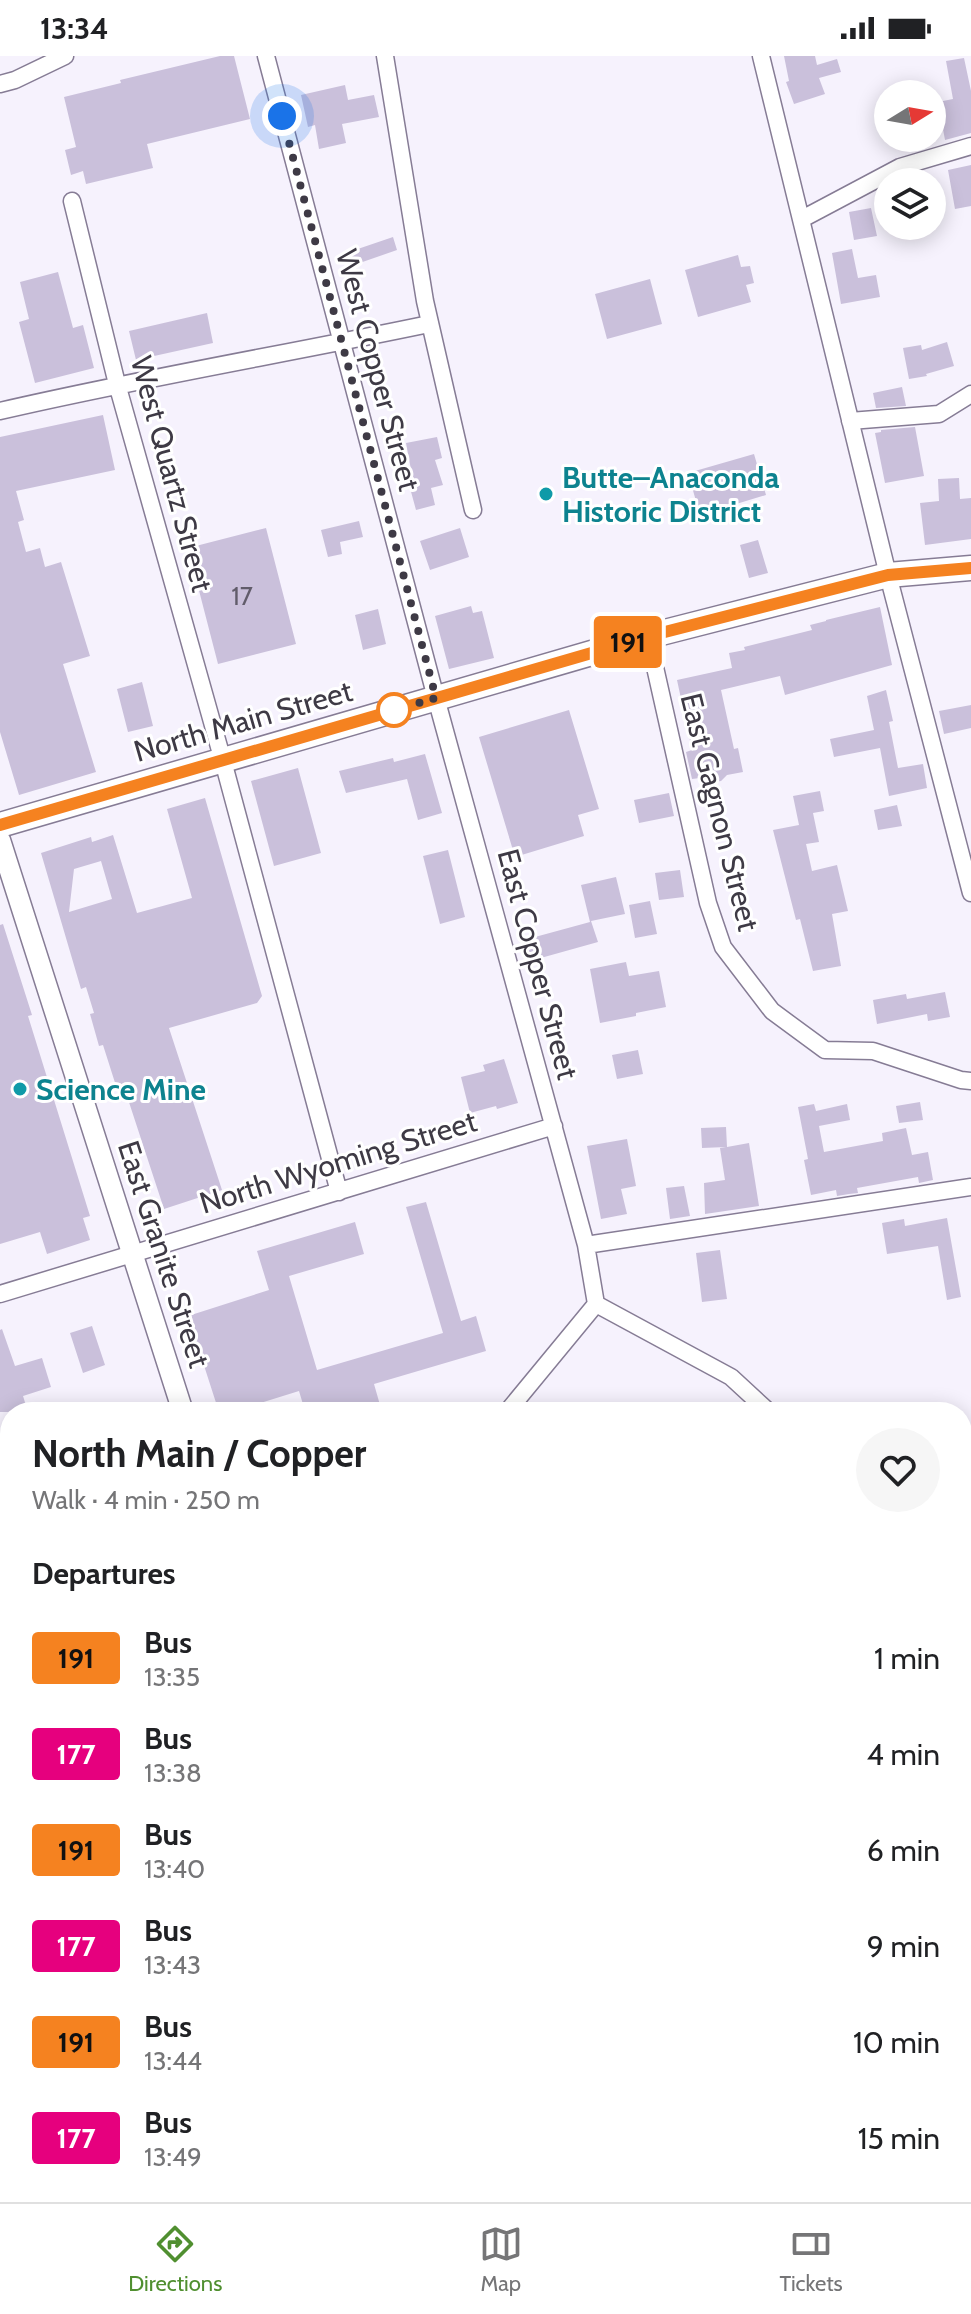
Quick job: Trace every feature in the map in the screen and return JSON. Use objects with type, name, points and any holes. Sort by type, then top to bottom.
[{"type":"main road","name":"North Main Street","points":[[0,825],[648,636],[888,575],[971,568]]},
{"type":"street","points":[[0,84],[15,80],[36,62],[65,56]]},
{"type":"street","name":"West Copper Street","points":[[266,56],[436,698]]},
{"type":"street","points":[[385,56],[429,324],[473,510]]},
{"type":"street","points":[[761,56],[888,575],[971,893]]},
{"type":"street","points":[[802,219],[900,167],[971,146]]},
{"type":"street","name":"West Quartz Street","points":[[72,201],[117,384],[339,1192]]},
{"type":"street","points":[[0,411],[117,384],[429,324]]},
{"type":"street","points":[[850,421],[939,414],[971,394]]},
{"type":"street","name":"East Gagnon Street","points":[[648,636],[708,903],[723,947],[772,1011],[825,1050],[873,1051],[971,1081]]},
{"type":"street","name":"East Copper Street","points":[[436,698],[586,1245],[596,1304]]},
{"type":"street","name":"East Granite Street","points":[[0,840],[180,1402]]},
{"type":"street","name":"North Wyoming Street","points":[[0,1294],[554,1126]]},
{"type":"street","points":[[586,1245],[971,1187]]},
{"type":"street","points":[[515,1402],[596,1304],[731,1377],[758,1402]]},
{"type":"building","points":[[220,56],[234,56],[250,119],[147,144],[153,168],[86,184],[83,171],[71,175],[65,150],[76,147],[64,97]]},
{"type":"building","points":[[784,56],[815,56],[817,65],[837,59],[841,72],[819,78],[825,94],[794,104],[786,82],[789,81]]},
{"type":"building","points":[[964,58],[971,91],[971,133],[946,140],[946,100],[953,99],[946,61]]},
{"type":"building","points":[[345,85],[348,100],[374,95],[379,117],[342,124],[346,143],[319,149],[315,125],[308,127],[301,95]]},
{"type":"building","points":[[971,165],[971,206],[955,209],[948,170]]},
{"type":"building","points":[[871,208],[874,237],[854,240],[849,212]]},
{"type":"building","points":[[393,237],[397,250],[351,266],[346,253]]},
{"type":"building","points":[[852,249],[858,278],[876,275],[880,297],[841,304],[832,253]]},
{"type":"building","points":[[738,255],[741,267],[750,266],[754,283],[746,285],[751,302],[698,317],[685,270]]},
{"type":"building","points":[[58,272],[73,328],[83,325],[94,368],[35,383],[19,322],[29,319],[20,282]]},
{"type":"building","points":[[650,279],[662,324],[607,339],[595,294]]},
{"type":"building","points":[[207,313],[213,343],[136,360],[129,331]]},
{"type":"building","points":[[947,342],[954,366],[909,379],[903,348],[921,345],[922,350]]},
{"type":"building","points":[[902,387],[906,406],[876,408],[873,393]]},
{"type":"building","points":[[103,415],[115,470],[16,491],[24,520],[18,522],[26,552],[40,548],[45,567],[61,562],[90,656],[63,664],[96,772],[19,795],[0,732],[0,437]]},
{"type":"building","points":[[915,427],[924,476],[885,483],[875,433]]},
{"type":"building","points":[[437,437],[442,458],[435,460],[443,485],[431,488],[435,505],[416,510],[407,477],[412,475],[406,443]]},
{"type":"building","points":[[754,454],[766,495],[700,515],[688,473]]},
{"type":"building","points":[[959,478],[960,499],[971,498],[971,539],[925,545],[920,503],[939,501],[938,479]]},
{"type":"building","points":[[359,521],[363,537],[340,542],[342,554],[328,557],[321,530]]},
{"type":"building","points":[[266,528],[296,644],[218,664],[188,548]]},
{"type":"building","points":[[460,528],[469,557],[430,570],[420,541]]},
{"type":"building","points":[[758,540],[768,573],[749,578],[740,545]]},
{"type":"building","points":[[471,606],[473,613],[482,611],[494,658],[449,669],[435,616]]},
{"type":"building","points":[[880,607],[892,665],[785,695],[780,676],[721,690],[734,749],[738,748],[743,772],[727,775],[715,782],[692,779],[686,752],[692,750],[677,680],[732,668],[729,653],[745,650],[744,647],[812,630],[810,625]]},
{"type":"building","points":[[378,609],[386,644],[363,650],[355,615]]},
{"type":"building","points":[[142,682],[153,726],[128,732],[117,689]]},
{"type":"building","points":[[886,690],[898,768],[923,764],[927,788],[889,796],[880,748],[834,757],[830,739],[874,730],[867,696]]},
{"type":"building","points":[[971,705],[971,728],[944,734],[939,711]]},
{"type":"building","points":[[569,710],[599,809],[578,815],[584,836],[515,857],[479,737]]},
{"type":"building","points":[[425,754],[442,813],[418,820],[407,779],[346,793],[339,771]]},
{"type":"building","points":[[298,768],[321,853],[274,866],[251,781]]},
{"type":"building","points":[[820,791],[824,811],[813,813],[819,842],[806,844],[812,871],[837,865],[848,911],[832,914],[841,966],[813,971],[800,919],[796,920],[773,830],[799,825],[793,796]]},
{"type":"building","points":[[669,793],[674,816],[639,823],[634,800]]},
{"type":"building","points":[[205,798],[262,996],[257,1003],[169,1028],[222,1190],[164,1209],[124,1087],[117,1089],[103,1045],[99,1046],[90,1014],[94,1013],[86,987],[81,989],[41,853],[91,837],[92,842],[113,835],[137,913],[192,898],[167,809]],"holes":[[[101,861],[112,899],[69,912],[74,869]]]},
{"type":"building","points":[[897,805],[902,826],[878,830],[874,810]]},
{"type":"building","points":[[448,850],[465,917],[440,924],[423,856]]},
{"type":"building","points":[[680,870],[684,897],[659,900],[655,873]]},
{"type":"building","points":[[616,877],[625,914],[591,921],[598,942],[530,961],[524,940],[590,922],[581,885]]},
{"type":"building","points":[[650,901],[657,934],[635,938],[629,905]]},
{"type":"building","points":[[3,924],[90,1216],[83,1218],[90,1240],[47,1254],[40,1232],[0,1244],[0,925]]},
{"type":"building","points":[[626,962],[629,976],[659,971],[666,1007],[600,1023],[590,969]]},
{"type":"building","points":[[945,992],[950,1017],[928,1021],[927,1014],[877,1024],[873,1000],[906,994],[907,999]]},
{"type":"building","points":[[638,1050],[643,1074],[617,1079],[612,1055]]},
{"type":"building","points":[[504,1059],[518,1103],[470,1113],[461,1077],[485,1071],[483,1065]]},
{"type":"building","points":[[920,1102],[923,1120],[899,1123],[896,1106]]},
{"type":"building","points":[[814,1104],[816,1111],[847,1104],[850,1120],[819,1126],[824,1152],[883,1141],[882,1133],[906,1128],[912,1155],[928,1152],[933,1180],[919,1183],[918,1177],[857,1188],[858,1193],[837,1196],[836,1190],[811,1195],[798,1107]]},
{"type":"building","points":[[726,1127],[727,1147],[749,1143],[759,1206],[705,1214],[704,1183],[725,1180],[720,1148],[726,1147],[702,1148],[701,1128]]},
{"type":"building","points":[[627,1139],[636,1186],[621,1189],[627,1214],[601,1219],[587,1146]]},
{"type":"building","points":[[684,1186],[690,1216],[670,1219],[666,1188]]},
{"type":"building","points":[[426,1202],[461,1321],[476,1316],[486,1351],[374,1384],[379,1402],[302,1402],[299,1391],[263,1402],[216,1402],[188,1316],[269,1290],[257,1251],[355,1222],[364,1254],[289,1276],[317,1370],[443,1333],[406,1207]]},
{"type":"building","points":[[947,1218],[961,1297],[947,1300],[938,1246],[887,1254],[882,1223],[904,1219],[905,1226]]},
{"type":"building","points":[[720,1250],[727,1299],[702,1302],[696,1253]]},
{"type":"building","points":[[92,1326],[105,1365],[83,1373],[70,1333]]},
{"type":"building","points":[[0,1330],[15,1366],[42,1358],[51,1387],[23,1396],[25,1402],[0,1402]]},
{"type":"bus line","name":"191","points":[[0,825],[657,634],[888,575],[971,568]]},
{"type":"place","name":"Butte–Anaconda Historic District","points":[[546,494]]},
{"type":"place","name":"Science Mine","points":[[20,1089]]},
{"type":"route","points":[[282,116],[436,698],[394,710]]}]
